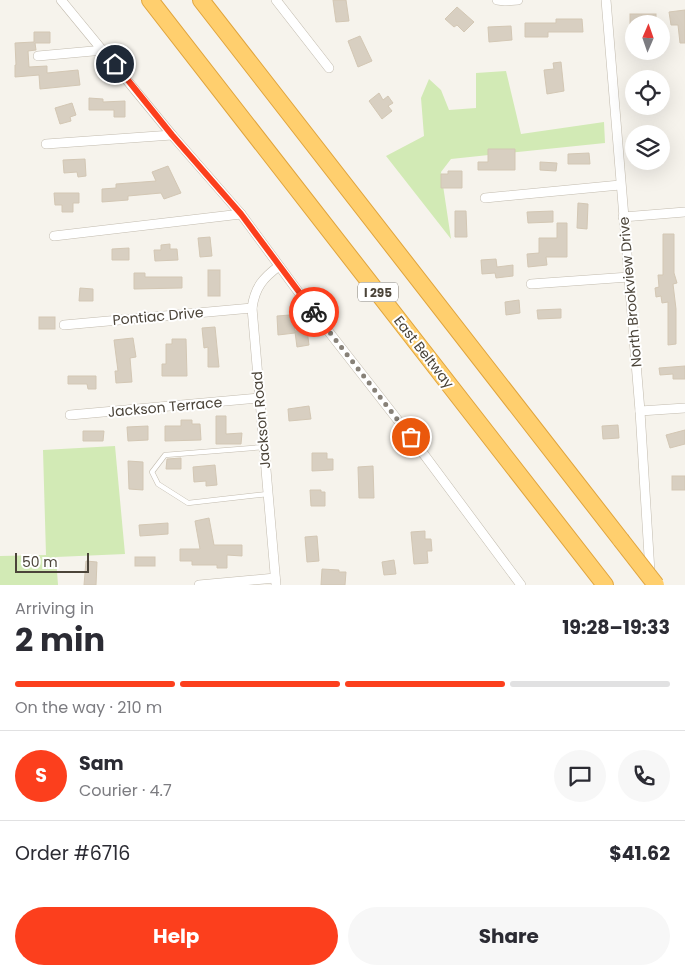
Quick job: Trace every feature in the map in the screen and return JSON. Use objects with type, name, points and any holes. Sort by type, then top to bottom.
[{"type":"highway","name":"East Beltway","points":[[150,0],[605,585]]},
{"type":"highway","name":"I 295","points":[[201,0],[656,585]]},
{"type":"street","points":[[61,0],[172,135],[241,214],[521,585]]},
{"type":"street","points":[[276,0],[329,68]]},
{"type":"street","points":[[497,0],[518,0]]},
{"type":"street","name":"North Brookview Drive","points":[[606,0],[640,411],[647,551],[651,585]]},
{"type":"street","points":[[38,56],[104,50]]},
{"type":"street","points":[[46,144],[172,135]]},
{"type":"street","points":[[485,198],[620,185]]},
{"type":"street","points":[[623,217],[685,212]]},
{"type":"street","points":[[54,236],[241,214]]},
{"type":"street","name":"Jackson Road","points":[[275,582],[252,308],[254,295],[265,277],[279,266]]},
{"type":"street","points":[[531,284],[629,277]]},
{"type":"street","name":"Pontiac Drive","points":[[64,325],[252,308]]},
{"type":"street","name":"Jackson Terrace","points":[[70,415],[260,398]]},
{"type":"street","points":[[640,411],[685,408]]},
{"type":"street","points":[[199,585],[275,582]]},
{"type":"lane","points":[[264,447],[165,455],[152,472],[158,484],[188,503],[268,494]]},
{"type":"green space","points":[[506,71],[521,134],[604,122],[605,143],[451,159],[441,172],[451,239],[386,156],[424,136],[421,98],[429,79],[441,90],[449,110],[476,108],[476,73]]},
{"type":"green space","points":[[115,446],[125,554],[56,557],[58,585],[0,585],[0,556],[46,555],[43,450]]},
{"type":"building","points":[[333,0],[346,0],[349,21],[336,22]]},
{"type":"building","points":[[457,7],[474,22],[464,32],[457,25],[454,27],[445,19]]},
{"type":"building","points":[[685,10],[685,43],[680,43],[678,25],[671,25],[669,12]]},
{"type":"building","points":[[630,14],[656,14],[656,15]]},
{"type":"building","points":[[556,19],[582,19],[583,32],[548,32],[548,37],[525,37],[525,23],[556,23]]},
{"type":"building","points":[[511,26],[512,40],[489,42],[488,27]]},
{"type":"building","points":[[34,32],[50,32],[50,43],[35,43],[36,50],[28,51],[29,67],[47,66],[47,73],[78,70],[80,85],[40,89],[39,75],[15,77],[15,43],[34,42]]},
{"type":"building","points":[[360,36],[372,61],[358,67],[348,41]]},
{"type":"building","points":[[561,62],[564,91],[547,94],[544,70],[554,69],[553,63]]},
{"type":"building","points":[[379,93],[383,100],[388,96],[393,103],[388,106],[392,111],[382,119],[369,101]]},
{"type":"building","points":[[89,98],[103,99],[103,102],[125,101],[125,117],[114,117],[114,110],[89,110]]},
{"type":"building","points":[[72,103],[76,115],[70,117],[71,121],[60,124],[55,108]]},
{"type":"building","points":[[488,149],[515,149],[515,170],[478,170],[478,162],[488,162]]},
{"type":"building","points":[[589,153],[590,164],[568,164],[568,154]]},
{"type":"building","points":[[85,159],[86,176],[78,177],[77,172],[64,173],[63,160]]},
{"type":"building","points":[[540,162],[557,163],[556,171],[540,170]]},
{"type":"building","points":[[168,166],[181,193],[164,199],[161,193],[128,196],[128,200],[102,202],[102,189],[116,188],[116,184],[156,181],[152,172]]},
{"type":"building","points":[[448,171],[462,171],[462,188],[441,188],[441,174],[448,174]]},
{"type":"building","points":[[54,193],[79,193],[79,203],[73,203],[73,212],[62,212],[62,205],[55,205]]},
{"type":"building","points":[[578,203],[588,204],[587,229],[577,228]]},
{"type":"building","points":[[455,211],[466,211],[467,237],[455,237]]},
{"type":"building","points":[[553,211],[553,222],[528,223],[527,212]]},
{"type":"building","points":[[557,223],[567,223],[567,257],[546,257],[547,265],[528,267],[527,254],[539,253],[539,238],[557,238]]},
{"type":"building","points":[[663,234],[674,234],[674,273],[677,283],[673,284],[676,309],[676,344],[668,345],[668,302],[662,303],[661,296],[656,297],[655,288],[659,287],[658,275],[663,275]]},
{"type":"building","points":[[210,237],[212,256],[200,257],[198,238]]},
{"type":"building","points":[[170,244],[170,249],[177,249],[178,260],[155,261],[154,250],[161,250],[161,245]]},
{"type":"building","points":[[129,248],[129,260],[112,260],[112,249]]},
{"type":"building","points":[[496,259],[497,267],[513,265],[513,276],[496,278],[495,273],[482,274],[481,260]]},
{"type":"building","points":[[208,270],[220,270],[220,296],[208,296]]},
{"type":"building","points":[[134,273],[145,273],[145,277],[182,277],[182,288],[134,289]]},
{"type":"building","points":[[80,288],[93,289],[93,301],[79,301]]},
{"type":"building","points":[[519,300],[520,313],[506,315],[505,302]]},
{"type":"building","points":[[561,309],[561,318],[538,319],[537,310]]},
{"type":"building","points":[[290,315],[290,321],[294,321],[295,331],[307,330],[309,345],[297,347],[295,332],[278,335],[277,316]]},
{"type":"building","points":[[39,317],[55,317],[55,329],[39,329]]},
{"type":"building","points":[[215,327],[219,367],[208,367],[208,347],[204,348],[202,328]]},
{"type":"building","points":[[133,338],[136,357],[130,358],[132,382],[116,383],[115,371],[118,371],[114,340]]},
{"type":"building","points":[[172,339],[186,339],[187,376],[162,376],[162,364],[166,364],[166,344],[172,344]]},
{"type":"building","points":[[685,366],[685,379],[673,379],[673,374],[660,375],[659,368]]},
{"type":"building","points":[[68,376],[96,376],[96,389],[88,389],[87,384],[68,384]]},
{"type":"building","points":[[309,406],[311,419],[289,421],[288,409]]},
{"type":"building","points":[[216,416],[226,416],[226,434],[242,433],[241,444],[216,444]]},
{"type":"building","points":[[181,420],[192,420],[192,424],[200,424],[201,440],[165,441],[165,426],[181,426]]},
{"type":"building","points":[[618,425],[619,438],[603,439],[602,426]]},
{"type":"building","points":[[148,426],[148,440],[128,441],[127,427]]},
{"type":"building","points":[[685,430],[685,444],[670,448],[666,435]]},
{"type":"building","points":[[83,431],[104,431],[103,441],[83,441]]},
{"type":"building","points":[[312,453],[327,453],[327,459],[333,459],[333,470],[312,471]]},
{"type":"building","points":[[181,458],[181,469],[166,469],[167,459]]},
{"type":"building","points":[[128,461],[143,462],[143,490],[129,489]]},
{"type":"building","points":[[215,465],[217,485],[206,486],[206,481],[194,482],[193,467]]},
{"type":"building","points":[[373,466],[374,498],[359,498],[358,467]]},
{"type":"building","points":[[672,476],[685,476],[685,490],[672,490]]},
{"type":"building","points":[[310,490],[325,492],[325,506],[311,506]]},
{"type":"building","points":[[209,518],[214,545],[242,545],[242,556],[227,555],[227,568],[217,568],[217,565],[192,565],[192,561],[180,561],[180,549],[200,549],[195,521]]},
{"type":"building","points":[[168,523],[168,534],[140,536],[139,525]]},
{"type":"building","points":[[425,531],[425,539],[431,539],[432,551],[427,551],[428,563],[414,564],[411,532]]},
{"type":"building","points":[[317,536],[319,561],[307,562],[305,537]]},
{"type":"building","points":[[135,557],[155,557],[155,566],[135,566]]},
{"type":"building","points":[[394,560],[396,574],[384,575],[382,562]]},
{"type":"building","points":[[86,561],[97,562],[96,585],[84,585]]},
{"type":"building","points":[[322,569],[346,572],[345,585],[321,585]]},
{"type":"way so far","points":[[314,312],[411,437]]},
{"type":"route","points":[[115,64],[172,135],[241,214],[314,312]]}]
